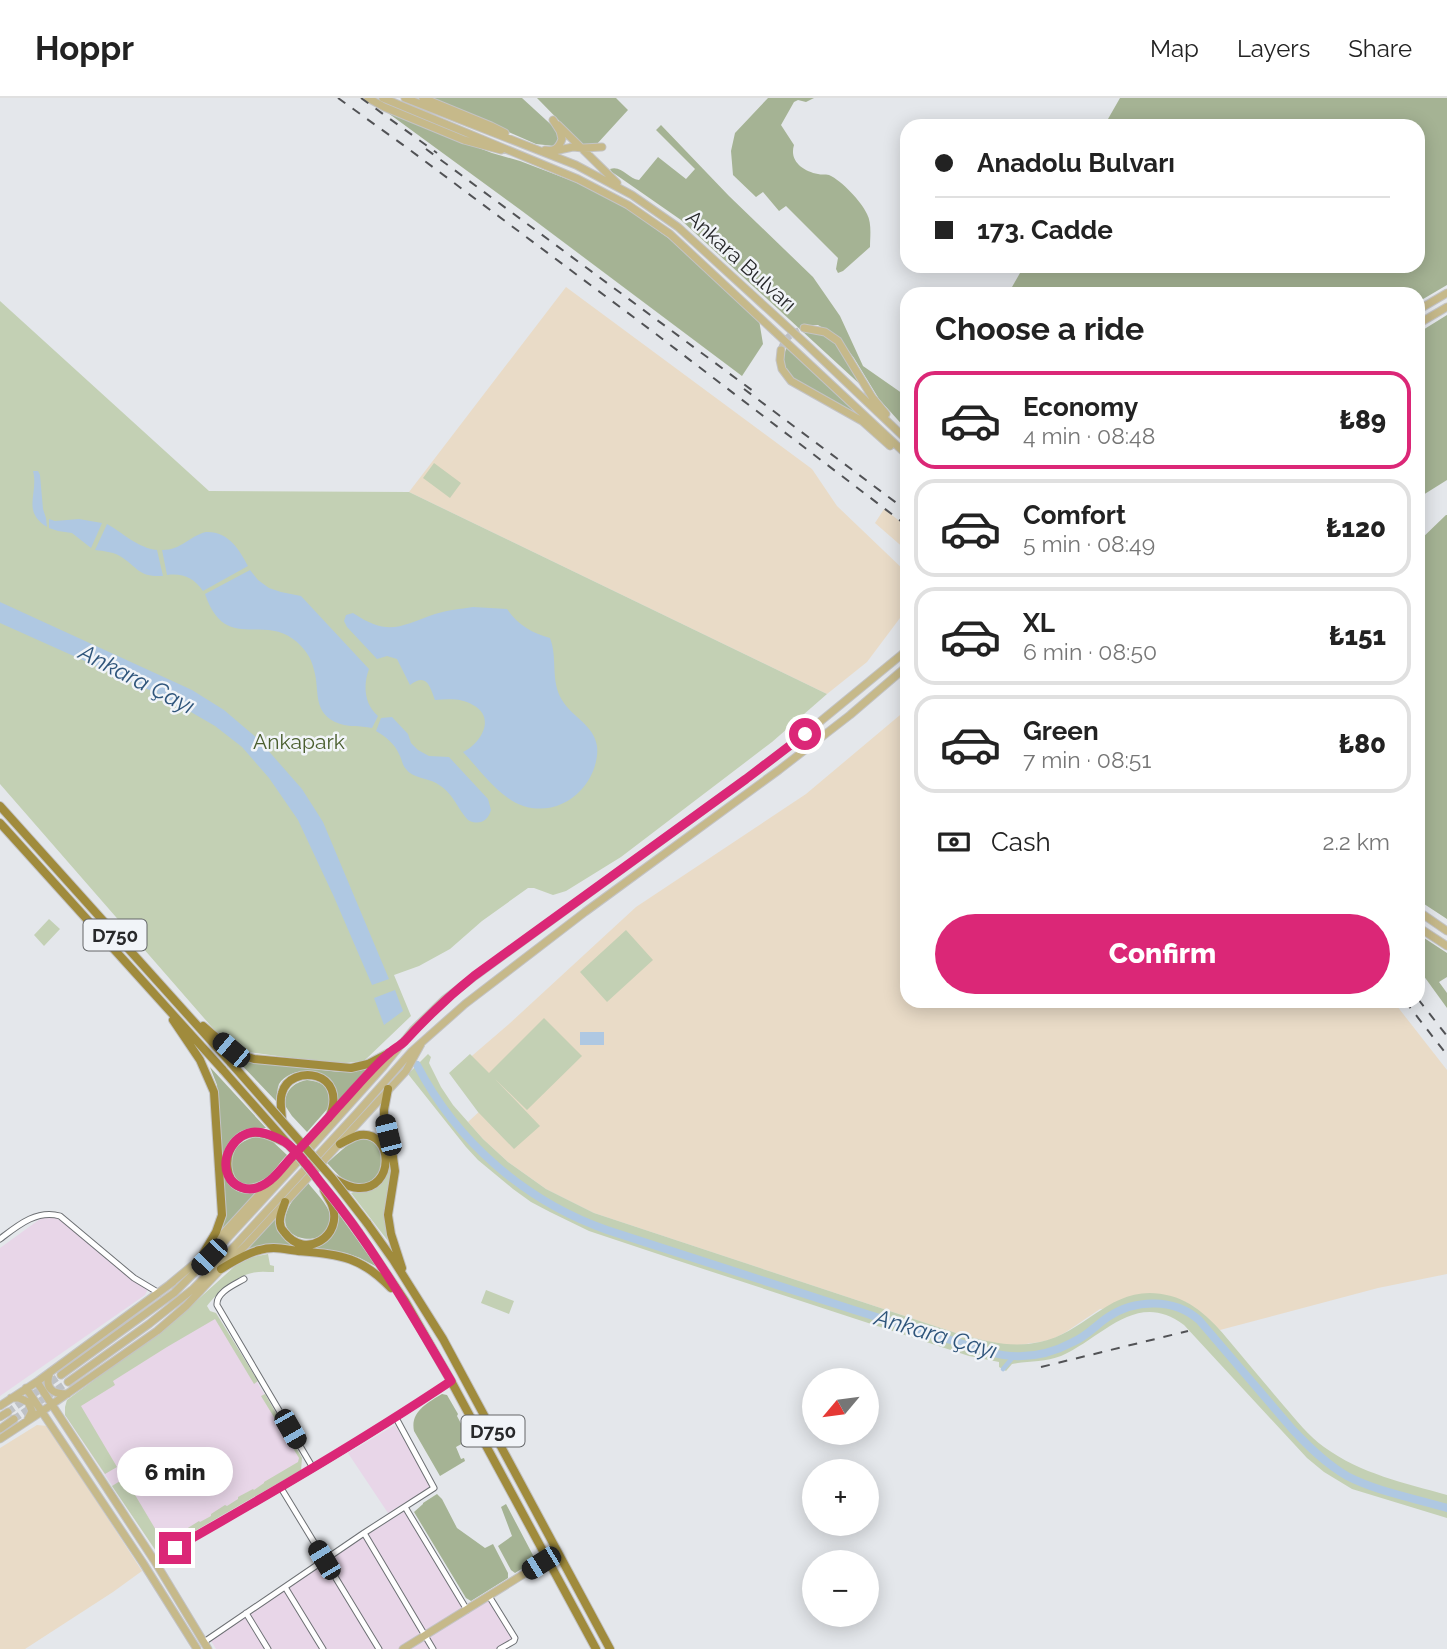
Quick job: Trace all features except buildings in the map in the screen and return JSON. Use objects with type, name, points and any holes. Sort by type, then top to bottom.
[{"type":"highway","name":"D750","points":[[0,806],[282,1121],[367,1223],[443,1339],[610,1649]]},
{"type":"highway","name":"D750","points":[[0,823],[223,1070],[315,1176],[359,1233],[405,1301],[451,1381],[596,1649]]},
{"type":"highway","points":[[144,981],[200,1059],[214,1092],[222,1214],[204,1258]]},
{"type":"highway","points":[[180,1007],[231,1050],[254,1059],[351,1068],[390,1054]]},
{"type":"highway","points":[[282,1121],[282,1091],[298,1077],[312,1074],[328,1083],[334,1092],[334,1106],[329,1118]]},
{"type":"highway","points":[[388,1089],[384,1120],[395,1171],[388,1215],[402,1274]]},
{"type":"highway","points":[[270,1181],[253,1189],[236,1185],[227,1171],[229,1150],[241,1137],[254,1132],[286,1143]]},
{"type":"highway","points":[[332,1178],[356,1189],[366,1188],[378,1181],[385,1170],[385,1152],[376,1139],[359,1135],[340,1144]]},
{"type":"highway","points":[[285,1202],[279,1219],[289,1238],[295,1243],[305,1245],[319,1242],[333,1226],[334,1214],[332,1205],[315,1176]]},
{"type":"highway","points":[[220,1266],[266,1248],[345,1256],[365,1265],[405,1301]]},
{"type":"main road","name":"Ankara Bulvarı","points":[[368,98],[464,140],[530,159]]},
{"type":"main road","name":"Ankara Bulvarı","points":[[383,98],[527,145],[576,165],[623,189],[678,227],[900,432]]},
{"type":"main road","name":"Ankara Bulvarı","points":[[405,98],[530,159],[578,179],[628,205],[670,234],[900,448]]},
{"type":"main road","name":"Ankara Bulvarı","points":[[423,98],[491,126],[527,145]]},
{"type":"main road","points":[[548,151],[557,148],[562,139],[553,120],[623,189]]},
{"type":"main road","points":[[527,145],[548,151],[573,147],[602,147]]},
{"type":"main road","points":[[1425,306],[1447,293]]},
{"type":"main road","points":[[1425,320],[1447,307]]},
{"type":"main road","points":[[804,328],[825,332],[838,341],[872,397],[900,431]]},
{"type":"main road","points":[[781,350],[781,364],[791,381],[862,421],[900,455]]},
{"type":"main road","points":[[61,1375],[174,1293],[270,1181],[445,999],[756,772],[900,656]]},
{"type":"main road","points":[[193,1298],[423,1040],[465,1004],[585,912],[779,770],[900,672]]},
{"type":"main road","points":[[1425,916],[1447,931]]},
{"type":"main road","points":[[1425,932],[1447,947]]},
{"type":"main road","points":[[193,1289],[285,1202],[340,1144],[406,1071],[423,1040]]},
{"type":"main road","points":[[187,1280],[193,1270],[390,1054]]},
{"type":"main road","points":[[0,1406],[51,1372],[204,1258]]},
{"type":"main road","points":[[0,1439],[157,1331],[193,1298],[220,1266]]},
{"type":"main road","points":[[170,1284],[193,1270]]},
{"type":"main road","points":[[68,1382],[211,1276]]},
{"type":"main road","points":[[51,1372],[48,1382],[50,1388],[55,1393],[67,1394]]},
{"type":"main road","points":[[37,1382],[154,1560],[206,1646]]},
{"type":"main road","points":[[26,1388],[197,1649]]},
{"type":"main road","points":[[11,1398],[24,1399],[31,1406],[30,1416],[25,1423]]},
{"type":"main road","points":[[0,1417],[11,1416],[0,1429]]},
{"type":"main road","points":[[403,1649],[548,1559]]},
{"type":"street","points":[[0,1239],[36,1216],[60,1216],[133,1276],[159,1293]]},
{"type":"street","points":[[244,1279],[219,1295],[217,1305],[313,1468]]},
{"type":"street","points":[[154,1560],[281,1488],[451,1381]]},
{"type":"street","points":[[206,1646],[246,1613],[434,1488],[396,1418]]},
{"type":"street","points":[[281,1488],[379,1649]]},
{"type":"street","points":[[405,1507],[467,1610]]},
{"type":"street","points":[[364,1533],[433,1649]]},
{"type":"street","points":[[285,1587],[323,1649]]},
{"type":"street","points":[[489,1596],[515,1638],[500,1649]]},
{"type":"street","points":[[246,1613],[268,1649]]},
{"type":"shaded area","points":[[566,287],[812,469],[837,506],[900,566],[900,618],[867,662],[827,694],[409,492]]},
{"type":"shaded area","points":[[884,509],[900,521],[900,545],[875,523]]},
{"type":"shaded area","points":[[900,715],[900,1008],[1398,1008],[1447,1070],[1447,1274],[1378,1288],[1220,1330],[1186,1302],[1100,1309],[1053,1339],[1002,1345],[962,1335],[594,1213],[546,1189],[508,1162],[468,1122],[481,1110],[452,1073],[636,907],[806,794]]},
{"type":"shaded area","points":[[47,1214],[56,1214],[148,1289],[145,1295],[0,1396],[0,1248]]},
{"type":"shaded area","points":[[216,1313],[302,1458],[301,1470],[156,1551],[65,1415],[65,1411]]},
{"type":"shaded area","points":[[37,1425],[48,1426],[142,1571],[25,1649],[0,1649],[0,1448]]},
{"type":"shaded area","points":[[395,1425],[432,1486],[388,1513],[348,1453]]},
{"type":"shaded area","points":[[405,1511],[467,1604],[484,1595],[514,1639],[497,1649],[216,1649],[208,1636]]},
{"type":"green space","points":[[431,98],[522,98],[558,131],[559,140],[554,146],[536,144]]},
{"type":"green space","points":[[537,98],[616,98],[628,110],[596,145],[582,144]]},
{"type":"green space","points":[[768,98],[814,98],[806,102],[794,102],[781,125],[794,145],[795,160],[807,170],[829,175],[840,182],[856,198],[869,218],[870,247],[843,271],[838,273],[838,258],[786,206],[779,211],[763,192],[756,197],[733,175],[731,151],[735,133]]},
{"type":"green space","points":[[1120,98],[1447,98],[1447,285],[1425,298],[1425,287],[1012,287],[1020,273],[1425,273],[1425,119],[1108,119]]},
{"type":"green space","points":[[388,113],[575,182],[614,201],[671,240],[759,320],[763,344],[742,376],[522,211]]},
{"type":"green space","points":[[661,125],[729,196],[813,277],[840,316],[863,366],[900,392],[900,422],[879,399],[839,338],[818,325],[803,325],[830,338],[838,346],[864,388],[681,220],[612,172],[610,169],[618,169],[639,180],[658,157],[686,179],[695,169],[656,130]]},
{"type":"green space","name":"Ankapark","points":[[0,301],[209,491],[409,492],[827,694],[772,742],[621,857],[566,891],[553,895],[528,888],[482,921],[450,949],[419,966],[394,975],[411,1016],[364,1061],[336,1064],[241,1051],[217,1033],[0,784]]},
{"type":"green space","points":[[1447,315],[1447,480],[1425,494],[1425,329]]},
{"type":"green space","points":[[787,347],[857,414],[804,387],[795,379],[783,361]]},
{"type":"green space","points":[[434,463],[461,483],[450,498],[423,478]]},
{"type":"green space","points":[[1447,515],[1447,919],[1425,905],[1425,535]]},
{"type":"green space","points":[[49,919],[60,929],[44,946],[34,935]]},
{"type":"green space","points":[[626,930],[653,960],[607,1002],[580,972]]},
{"type":"green space","points":[[1425,939],[1447,953],[1447,977],[1439,982],[1447,993],[1447,1008],[1425,978]]},
{"type":"green space","points":[[544,1018],[582,1056],[527,1110],[495,1079],[540,1126],[514,1149],[478,1112],[449,1073],[470,1054],[489,1073]]},
{"type":"green space","points":[[428,1054],[431,1057],[429,1063],[453,1105],[508,1162],[546,1189],[594,1213],[962,1335],[1001,1343],[1030,1344],[1057,1336],[1102,1309],[1133,1295],[1151,1293],[1181,1299],[1199,1310],[1215,1325],[1318,1443],[1368,1471],[1447,1495],[1447,1518],[1352,1489],[1324,1472],[1307,1458],[1184,1325],[1167,1315],[1150,1312],[1135,1314],[1120,1320],[1061,1356],[1012,1364],[1006,1371],[999,1367],[999,1362],[969,1356],[589,1231],[531,1202],[478,1160],[466,1147],[408,1074]]},
{"type":"green space","points":[[232,1055],[250,1062],[340,1072],[367,1069],[338,1101],[329,1078],[314,1071],[301,1071],[283,1079],[278,1086],[276,1101]]},
{"type":"green space","points":[[210,1067],[266,1128],[257,1128],[238,1135],[226,1173],[251,1192],[259,1191],[216,1239],[224,1217],[224,1175],[217,1085]]},
{"type":"green space","points":[[307,1080],[326,1088],[329,1107],[307,1132],[284,1104],[291,1088]]},
{"type":"green space","points":[[260,1136],[271,1140],[287,1155],[265,1179],[253,1185],[243,1184],[235,1178],[231,1170],[231,1160],[235,1150],[244,1141]]},
{"type":"green space","points":[[365,1137],[375,1143],[380,1151],[382,1168],[372,1182],[364,1185],[350,1183],[327,1163],[349,1144]]},
{"type":"green space","points":[[391,1162],[386,1210],[388,1241],[351,1193],[380,1183]]},
{"type":"green space","points":[[308,1183],[324,1202],[330,1215],[329,1227],[324,1234],[305,1239],[288,1230],[285,1221],[292,1202]]},
{"type":"green space","points":[[338,1213],[377,1267],[346,1253],[267,1244],[249,1249],[247,1247],[277,1214],[286,1239],[313,1245],[335,1226]]},
{"type":"green space","points":[[268,1254],[274,1272],[255,1272],[239,1278],[207,1306],[210,1311],[216,1313],[258,1381],[254,1384],[215,1319],[167,1347],[113,1381],[115,1385],[81,1406],[117,1467],[105,1474],[65,1415],[67,1400],[173,1322],[235,1266],[252,1257]]},
{"type":"green space","points":[[486,1290],[514,1301],[509,1314],[481,1303]]},
{"type":"green space","points":[[265,1394],[302,1458],[301,1470],[156,1551],[112,1486],[125,1478],[163,1542],[183,1533],[298,1462],[299,1458],[261,1396]]},
{"type":"green space","points":[[442,1394],[447,1395],[468,1437],[456,1447],[461,1459],[464,1458],[465,1461],[440,1476],[414,1431],[413,1424],[417,1413]]},
{"type":"green space","points":[[437,1494],[457,1528],[485,1548],[493,1544],[508,1573],[508,1578],[471,1601],[466,1598],[414,1512]]},
{"type":"green space","points":[[506,1504],[535,1559],[515,1573],[498,1546],[512,1536],[501,1507]]},
{"type":"water","points":[[33,471],[38,471],[40,475],[47,527],[39,521],[33,508]]},
{"type":"water","points":[[49,519],[79,519],[102,523],[91,548],[72,533],[49,528]]},
{"type":"water","points":[[107,524],[137,543],[157,550],[163,576],[144,574],[120,556],[95,550]]},
{"type":"water","points":[[206,532],[221,534],[227,538],[248,566],[203,591],[188,577],[167,575],[162,550],[175,548]]},
{"type":"water","points":[[250,570],[269,588],[301,596],[369,669],[366,681],[367,700],[378,716],[372,728],[344,725],[335,722],[323,712],[311,661],[304,649],[293,639],[268,630],[233,627],[213,612],[205,594]]},
{"type":"water","points":[[0,602],[192,690],[224,710],[258,739],[302,789],[323,822],[389,979],[372,985],[298,820],[269,778],[242,747],[215,726],[165,697],[0,623]]},
{"type":"water","points":[[473,607],[507,609],[526,628],[550,638],[558,692],[566,706],[592,732],[597,746],[594,770],[588,781],[565,803],[546,808],[526,807],[502,793],[463,752],[475,743],[483,730],[485,723],[480,710],[464,701],[435,700],[424,681],[416,681],[410,685],[397,659],[387,656],[377,659],[344,621],[346,615],[353,613],[376,625],[394,627],[440,613]]},
{"type":"water","points":[[392,717],[418,750],[429,756],[449,757],[488,799],[491,810],[485,820],[476,823],[468,820],[442,787],[409,772],[395,747],[376,731],[381,718]]},
{"type":"water","points":[[395,990],[403,1011],[384,1025],[374,998]]},
{"type":"water","points":[[580,1032],[604,1032],[604,1045],[580,1045]]},
{"type":"waterway","name":"Ankara Çayı","points":[[417,1065],[433,1093],[473,1143],[496,1166],[548,1203],[607,1230],[854,1310],[989,1352],[1021,1356],[1063,1347],[1083,1337],[1108,1317],[1130,1307],[1154,1304],[1178,1308],[1199,1320],[1293,1430],[1332,1466],[1371,1486],[1447,1508]]},
{"type":"waterway","points":[[1003,1369],[1014,1356]]},
{"type":"tunnel","points":[[781,350],[787,338],[804,328]]},
{"type":"tunnel","points":[[8,1412],[61,1375]]},
{"type":"tunnel","points":[[14,1419],[68,1382]]},
{"type":"railway","points":[[338,98],[652,331],[900,520]]},
{"type":"railway","points":[[361,98],[437,153]]},
{"type":"railway","points":[[426,149],[753,391]]},
{"type":"railway","points":[[744,389],[900,506]]},
{"type":"railway","points":[[1410,1008],[1447,1055]]},
{"type":"railway","points":[[1425,1008],[1447,1036]]},
{"type":"railway","points":[[1041,1367],[1188,1331]]},
{"type":"route","points":[[175,1548],[389,1423],[451,1381],[405,1301],[339,1204],[301,1159],[286,1143],[262,1133],[247,1134],[233,1145],[226,1163],[229,1176],[236,1185],[253,1189],[270,1181],[285,1165],[299,1149],[389,1053],[445,999],[805,734]]}]
